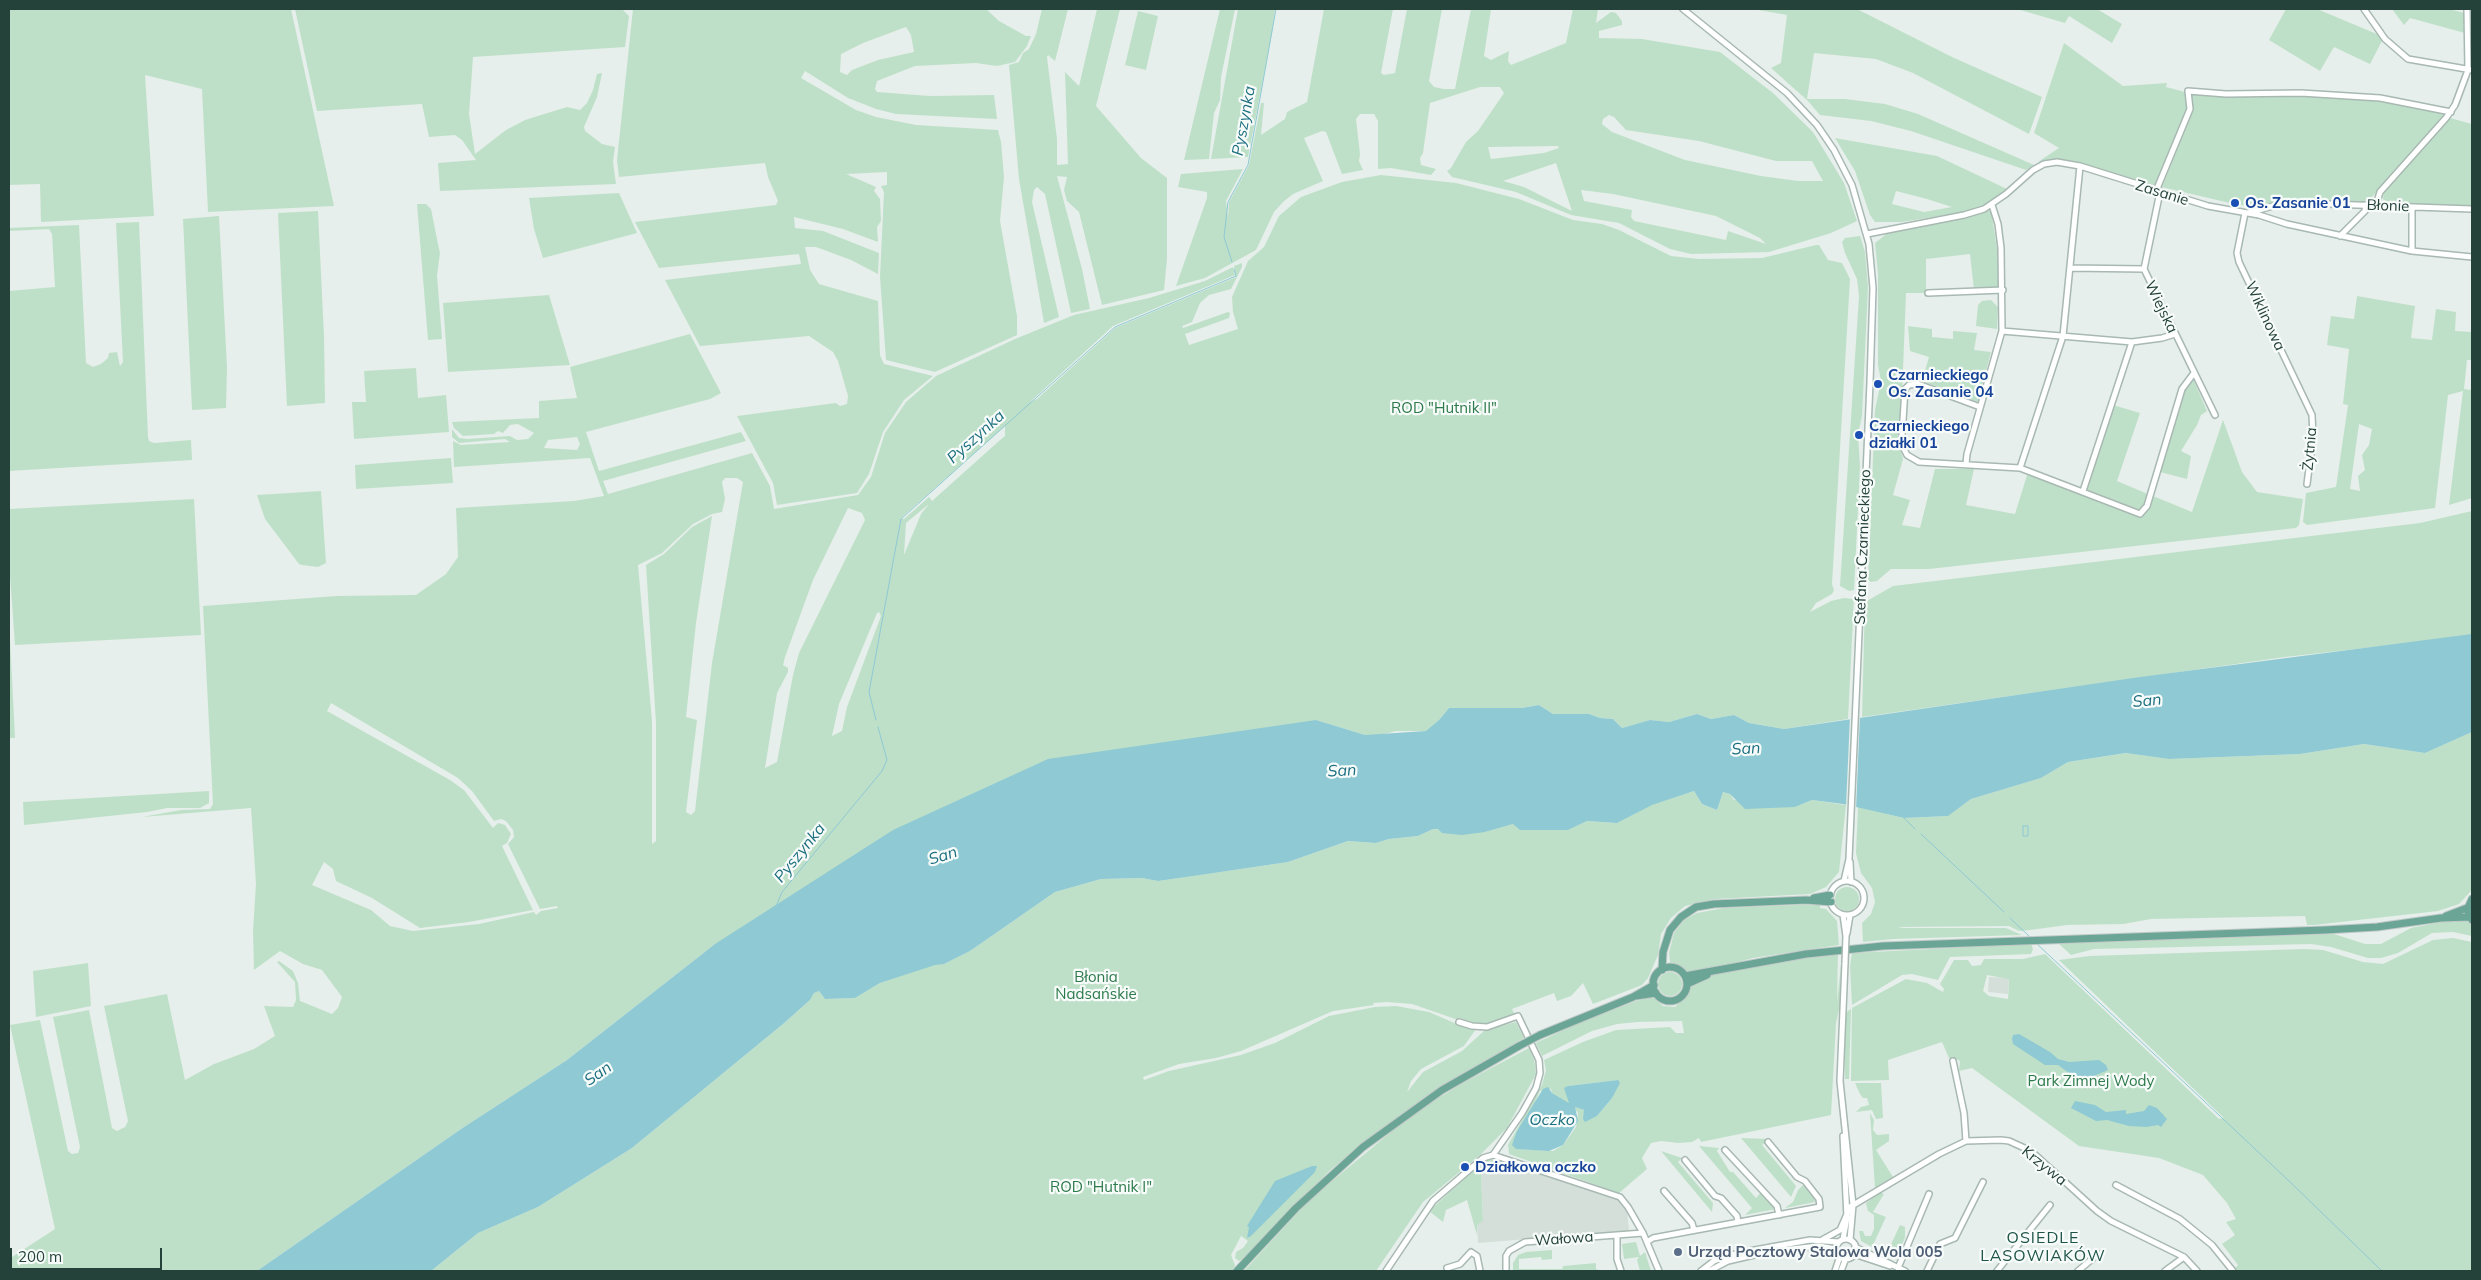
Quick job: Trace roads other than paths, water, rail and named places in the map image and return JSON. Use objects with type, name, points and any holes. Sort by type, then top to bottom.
[{"type":"main road","points":[[1662,970],[1665,942],[1671,928],[1679,918],[1701,906],[1831,899]]},
{"type":"main road","points":[[2441,918],[2467,908],[2472,899]]},
{"type":"main road","points":[[1685,976],[1711,973],[1779,958],[1838,950],[1909,944],[2344,929],[2441,918],[2470,919],[2467,908]]},
{"type":"main road","points":[[1665,942],[1670,967]]},
{"type":"main road","points":[[1670,967],[1680,970],[1685,976],[1687,984],[1684,994],[1675,1000],[1664,1000],[1656,993],[1655,977],[1662,970],[1670,967]]},
{"type":"main road","points":[[1687,984],[1711,973]]},
{"type":"main road","points":[[1237,1271],[1296,1208],[1359,1151],[1442,1090],[1540,1035],[1633,996],[1654,985]]},
{"type":"main road","points":[[1633,996],[1656,993]]},
{"type":"street","name":"Stefana Czarnieckiego","points":[[1684,9],[1776,84],[1812,120],[1834,150],[1847,174],[1856,195],[1867,234],[1872,267],[1873,300],[1849,859],[1852,882]]},
{"type":"street","points":[[2364,9],[2385,39],[2408,59],[2441,63],[2470,70]]},
{"type":"street","points":[[2376,205],[2380,192],[2451,112],[2470,70],[2467,9]]},
{"type":"street","name":"Wiejska","points":[[2215,414],[2174,334],[2144,269],[2158,192],[2190,109],[2188,91],[2226,94],[2302,93],[2380,98],[2451,112]]},
{"type":"street","name":"Zasanie","points":[[1867,234],[1964,215],[1992,205],[2038,166],[2057,162],[2080,166],[2158,192],[2208,206],[2412,251],[2472,257]]},
{"type":"street","points":[[2020,468],[2062,336],[2080,166]]},
{"type":"street","name":"Błonie","points":[[2245,213],[2293,203],[2472,210]]},
{"type":"street","points":[[1966,464],[2002,331],[2003,290],[1998,224],[1992,205]]},
{"type":"street","points":[[2340,236],[2364,211],[2366,205]]},
{"type":"street","points":[[2412,207],[2412,251]]},
{"type":"street","name":"Wiklinowa","points":[[2245,213],[2237,253],[2239,262],[2312,416]]},
{"type":"street","points":[[2070,268],[2144,269]]},
{"type":"street","points":[[1928,293],[2003,290]]},
{"type":"street","points":[[2002,331],[2132,342],[2162,338],[2174,334]]},
{"type":"street","points":[[2083,491],[2132,342]]},
{"type":"street","points":[[1980,408],[1918,384],[1909,385],[1905,389],[1902,436],[1903,447],[1907,455],[1919,462],[2020,468],[2083,491],[2134,513],[2144,512],[2182,389],[2194,373]]},
{"type":"street","name":"Żytnia","points":[[2307,484],[2313,437],[2312,416]]},
{"type":"street","name":"Stefana Czarnieckiego","points":[[1844,882],[1849,859]]},
{"type":"street","points":[[1844,882],[1852,882],[1861,888],[1864,899],[1860,910],[1850,915],[1843,915],[1835,910],[1831,899],[1835,886],[1844,882]]},
{"type":"street","points":[[1843,915],[1846,936]]},
{"type":"street","points":[[1850,915],[1846,936],[1840,1067],[1843,1123],[1852,1205],[1850,1240],[1855,1247],[1905,1271]]},
{"type":"street","points":[[1459,1022],[1472,1026],[1487,1027],[1518,1016],[1540,1066],[1539,1080],[1532,1096],[1493,1155]]},
{"type":"street","points":[[1953,1061],[1964,1113],[1966,1141]]},
{"type":"street","points":[[1836,1249],[1841,1240],[1847,1209],[1842,1148],[1843,1123]]},
{"type":"street","name":"Krzywa","points":[[1847,1209],[1939,1154],[1966,1141],[2009,1141],[2031,1151],[2097,1211],[2111,1221],[2184,1258],[2197,1271]]},
{"type":"street","points":[[1647,1242],[1653,1238],[1818,1208],[1820,1204],[1819,1198],[1805,1182],[1797,1177],[1768,1142]]},
{"type":"street","points":[[1725,1150],[1756,1185],[1763,1188],[1777,1206],[1779,1214]]},
{"type":"street","points":[[1386,1271],[1433,1201],[1483,1158],[1493,1155],[1616,1195],[1625,1202],[1647,1242],[1658,1271]]},
{"type":"street","points":[[1685,1160],[1716,1196],[1721,1198],[1736,1216],[1738,1222]]},
{"type":"street","points":[[1927,1271],[1940,1244],[1953,1239],[1958,1234],[1983,1182]]},
{"type":"street","points":[[2116,1185],[2180,1219],[2212,1245],[2233,1271]]},
{"type":"street","points":[[1664,1191],[1692,1223],[1694,1230]]},
{"type":"street","points":[[1898,1268],[1929,1194]]},
{"type":"street","points":[[1997,1271],[2050,1205]]},
{"type":"street","points":[[1822,1240],[1840,1230],[1847,1209]]},
{"type":"street","name":"Wałowa","points":[[1506,1271],[1506,1256],[1509,1251],[1525,1242],[1642,1233]]},
{"type":"street","points":[[1617,1236],[1617,1258],[1621,1271]]},
{"type":"street","points":[[1701,1271],[1714,1261],[1735,1254],[1822,1240],[1850,1240]]},
{"type":"street","points":[[1709,1271],[1728,1261],[1767,1252],[1818,1246],[1836,1249]]},
{"type":"street","points":[[1854,1254],[1855,1247]]},
{"type":"street","points":[[1836,1249],[1840,1256],[1846,1258]]},
{"type":"street","points":[[1448,1268],[1460,1264],[1471,1252],[1477,1256],[1480,1271]]},
{"type":"street","points":[[1841,1271],[1846,1258],[1854,1254],[1898,1268]]},
{"type":"street","points":[[2078,1271],[2098,1254]]},
{"type":"street","points":[[1836,1271],[1840,1256]]},
{"type":"street","points":[[2165,1271],[2184,1258]]},
{"type":"water","name":"San","points":[[2472,634],[2472,732],[2425,753],[2364,744],[2300,754],[2169,759],[2126,753],[2068,762],[2041,778],[1971,799],[1948,816],[1904,818],[1843,804],[1812,800],[1795,807],[1745,809],[1730,794],[1723,792],[1717,810],[1702,804],[1694,791],[1652,805],[1617,823],[1587,821],[1568,830],[1520,830],[1513,824],[1485,832],[1462,835],[1442,833],[1438,829],[1433,829],[1418,836],[1389,839],[1376,843],[1348,841],[1288,862],[1158,881],[1142,878],[1101,879],[1055,892],[970,951],[944,964],[935,965],[880,983],[855,998],[825,999],[819,991],[814,993],[810,1000],[783,1024],[632,1148],[538,1207],[478,1233],[431,1271],[257,1271],[461,1129],[567,1060],[715,944],[893,830],[1048,759],[1316,720],[1365,735],[1426,731],[1449,708],[1522,708],[1539,705],[1553,714],[1589,714],[1600,718],[1613,719],[1622,728],[1650,720],[1669,722],[1697,714],[1711,719],[1734,715],[1749,723],[1784,729],[2140,677]]},
{"type":"water","points":[[2019,1034],[2050,1052],[2058,1059],[2069,1062],[2099,1060],[2106,1065],[2108,1070],[2087,1079],[2072,1075],[2058,1065],[2045,1065],[2013,1044],[2013,1035]]},
{"type":"water","name":"Oczko","points":[[1618,1080],[1620,1083],[1612,1098],[1597,1116],[1585,1122],[1583,1119],[1584,1110],[1575,1107],[1578,1121],[1563,1145],[1549,1151],[1516,1149],[1512,1145],[1517,1131],[1543,1089],[1548,1087],[1552,1093],[1569,1103],[1564,1088],[1568,1086]]},
{"type":"water","points":[[2075,1101],[2095,1105],[2106,1112],[2126,1110],[2126,1114],[2144,1111],[2149,1105],[2157,1108],[2167,1119],[2161,1127],[2158,1125],[2146,1127],[2129,1126],[2107,1120],[2096,1121],[2071,1108]]},
{"type":"water","points":[[1312,1166],[1317,1166],[1315,1172],[1247,1238],[1249,1227],[1247,1226],[1275,1181]]},
{"type":"waterway","name":"Pyszynka","points":[[1232,262],[1224,237],[1228,202],[1248,165],[1276,9]]},
{"type":"waterway","name":"Pyszynka","points":[[876,720],[869,692],[901,519],[1115,327],[1236,276],[1234,269]]},
{"type":"waterway","name":"Pyszynka","points":[[777,904],[782,892],[882,771],[887,760],[878,727]]},
{"type":"waterway","points":[[1904,818],[1915,829]]},
{"type":"waterway","points":[[2023,826],[2028,826],[2028,836],[2023,836],[2023,826]]},
{"type":"waterway","points":[[1921,834],[2004,912]]},
{"type":"waterway","points":[[2010,918],[2030,937]]},
{"type":"waterway","points":[[2036,943],[2382,1271]]},
{"type":"place","name":"Os. Zasanie 01","points":[[2235,203]]},
{"type":"place","name":"Czarnieckiego Os. Zasanie 04","points":[[1878,384]]},
{"type":"place","name":"Czarnieckiego działki 01","points":[[1859,435]]},
{"type":"place","name":"Działkowa oczko","points":[[1465,1167]]},
{"type":"place","name":"Urząd Pocztowy Stalowa Wola 005","points":[[1678,1252]]},
{"type":"district","name":"OSIEDLE LASOWIAKÓW","points":[[2043,1247]]},
{"type":"park label","name":"ROD \"Hutnik II\"","points":[[1444,408]]},
{"type":"park label","name":"Błonia Nadsańskie","points":[[1096,986]]},
{"type":"park label","name":"Park Zimnej Wody","points":[[2091,1081]]},
{"type":"park label","name":"ROD \"Hutnik I\"","points":[[1101,1187]]}]
